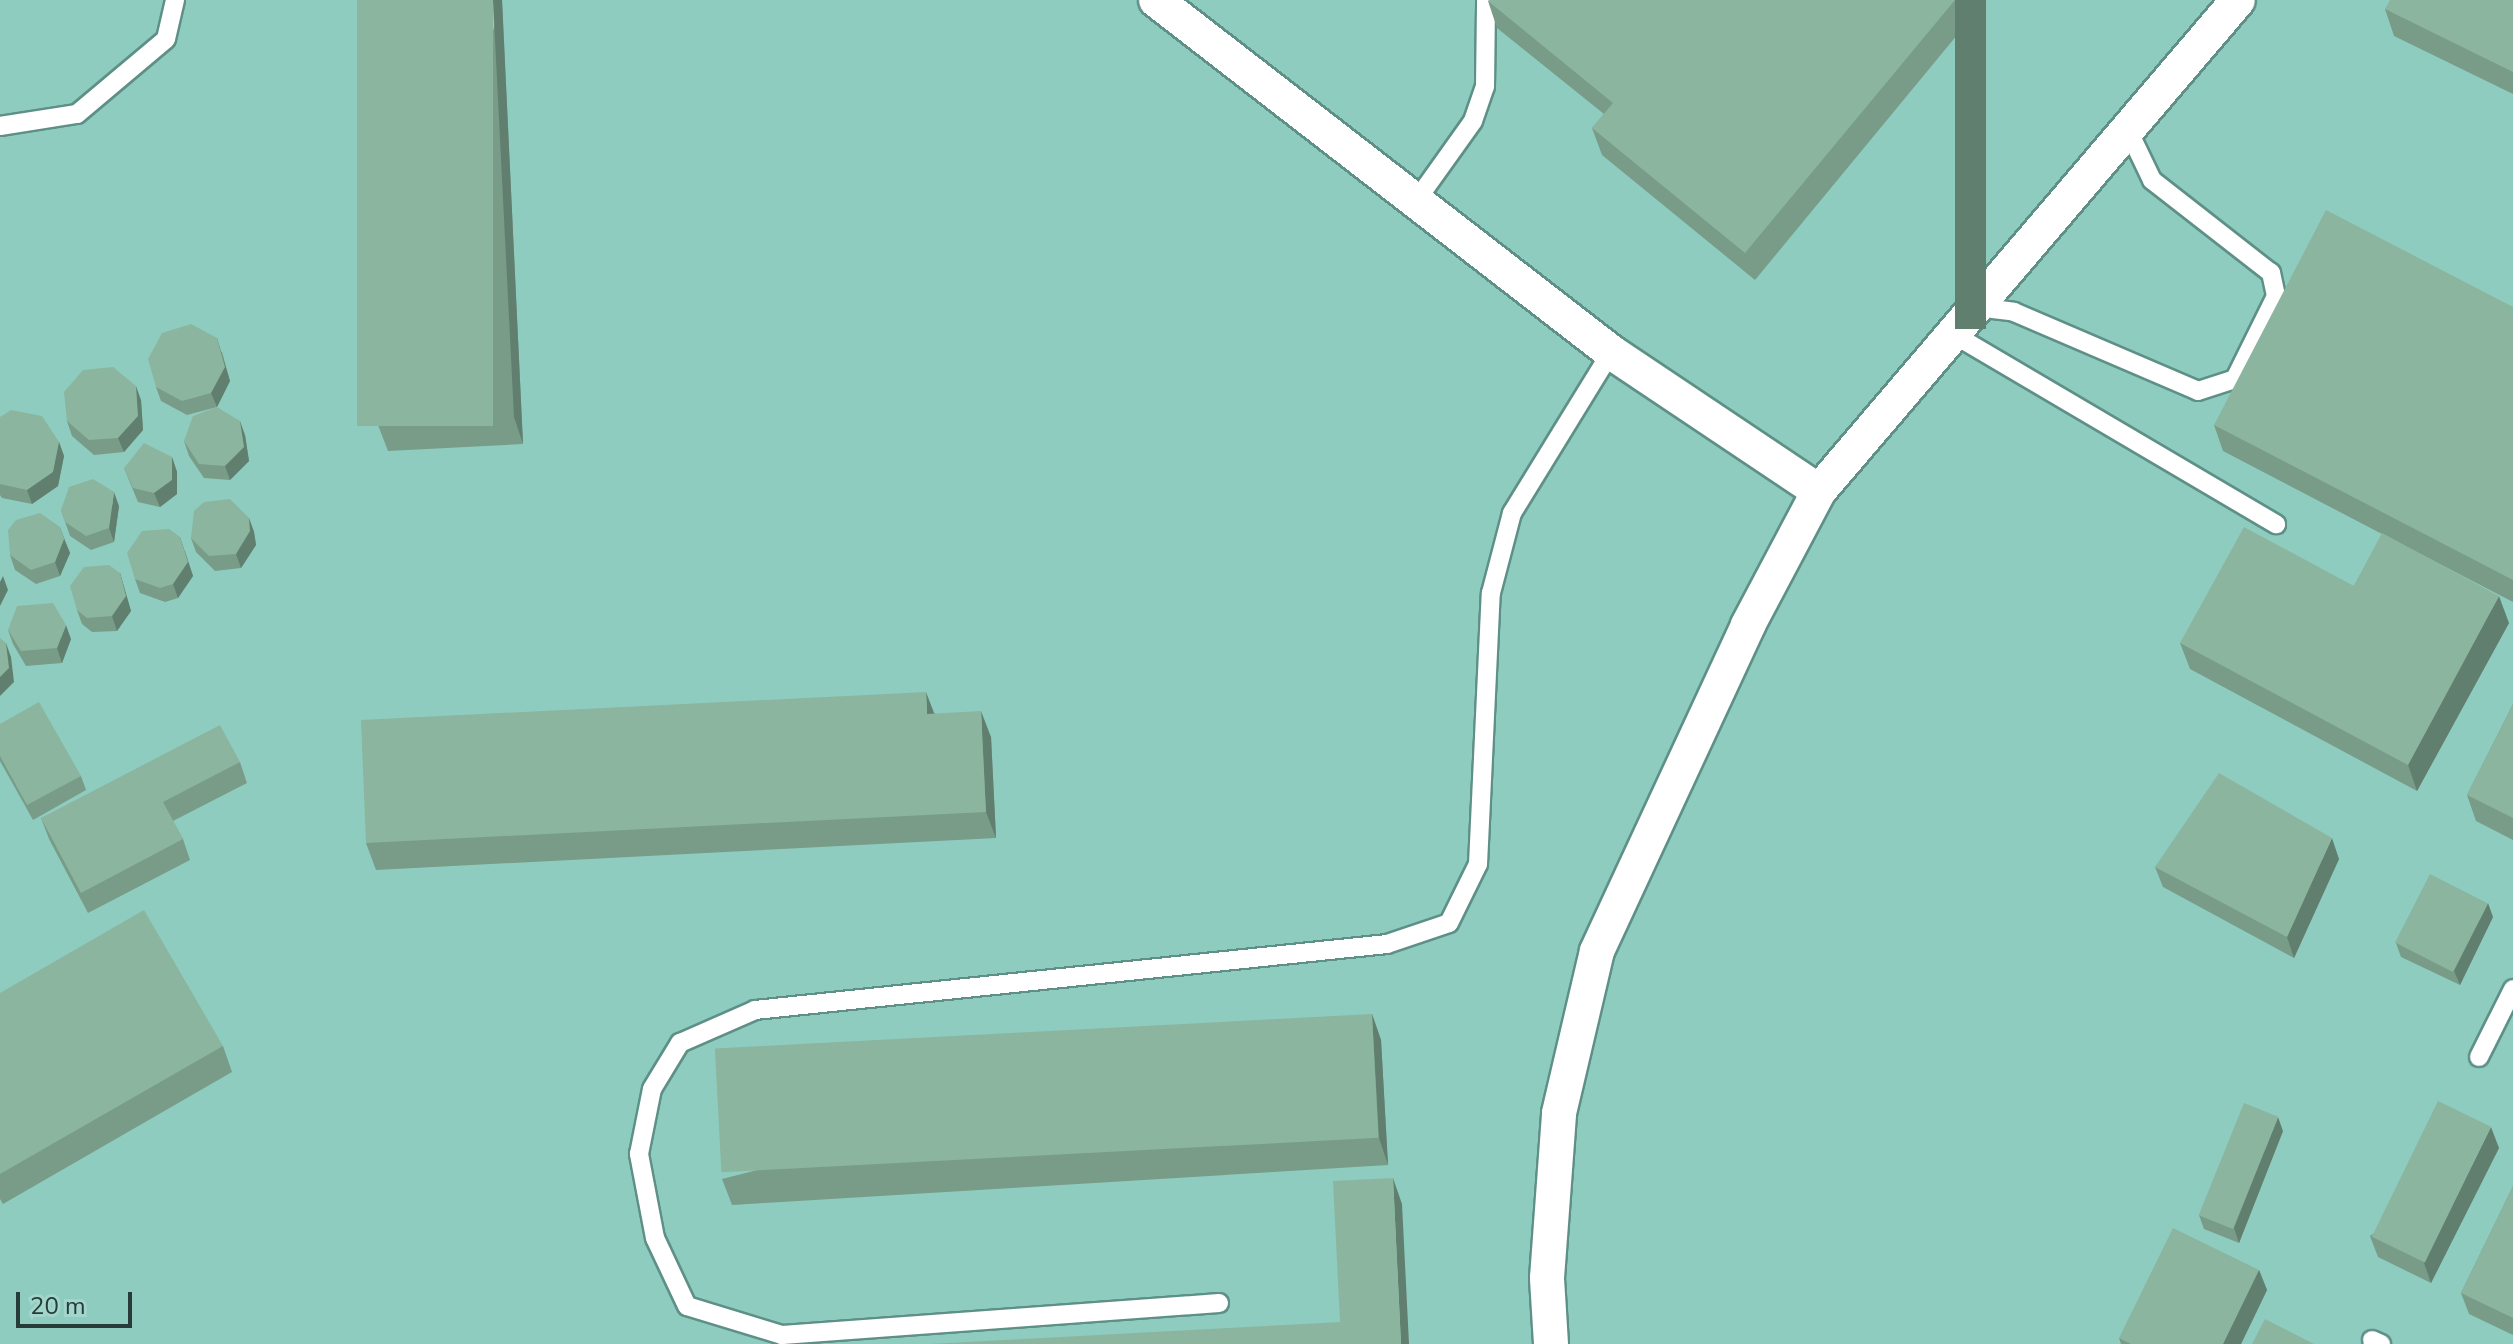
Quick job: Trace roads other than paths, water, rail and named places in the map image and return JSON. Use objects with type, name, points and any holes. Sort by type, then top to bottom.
[{"type":"street","points":[[1156,0],[1611,352],[1819,491]]},
{"type":"street","points":[[1551,1344],[1547,1278],[1559,1113],[1597,951],[1741,639],[1819,491],[2238,0]]},
{"type":"lane","points":[[0,126],[77,114],[166,39],[175,0]]},
{"type":"lane","points":[[1416,201],[1477,110],[1485,87],[1486,0]]},
{"type":"lane","points":[[1976,307],[2014,312],[2198,391],[2235,379],[2276,296],[2271,273],[2152,180],[2128,130]]},
{"type":"lane","points":[[1953,334],[2276,524]]},
{"type":"lane","points":[[1219,1303],[782,1335],[687,1306],[655,1238],[639,1154],[652,1089],[680,1043],[755,1010],[1387,944],[1449,923],[1478,864],[1491,593],[1512,513],[1611,352]]},
{"type":"lane","points":[[2479,1057],[2513,989]]}]
